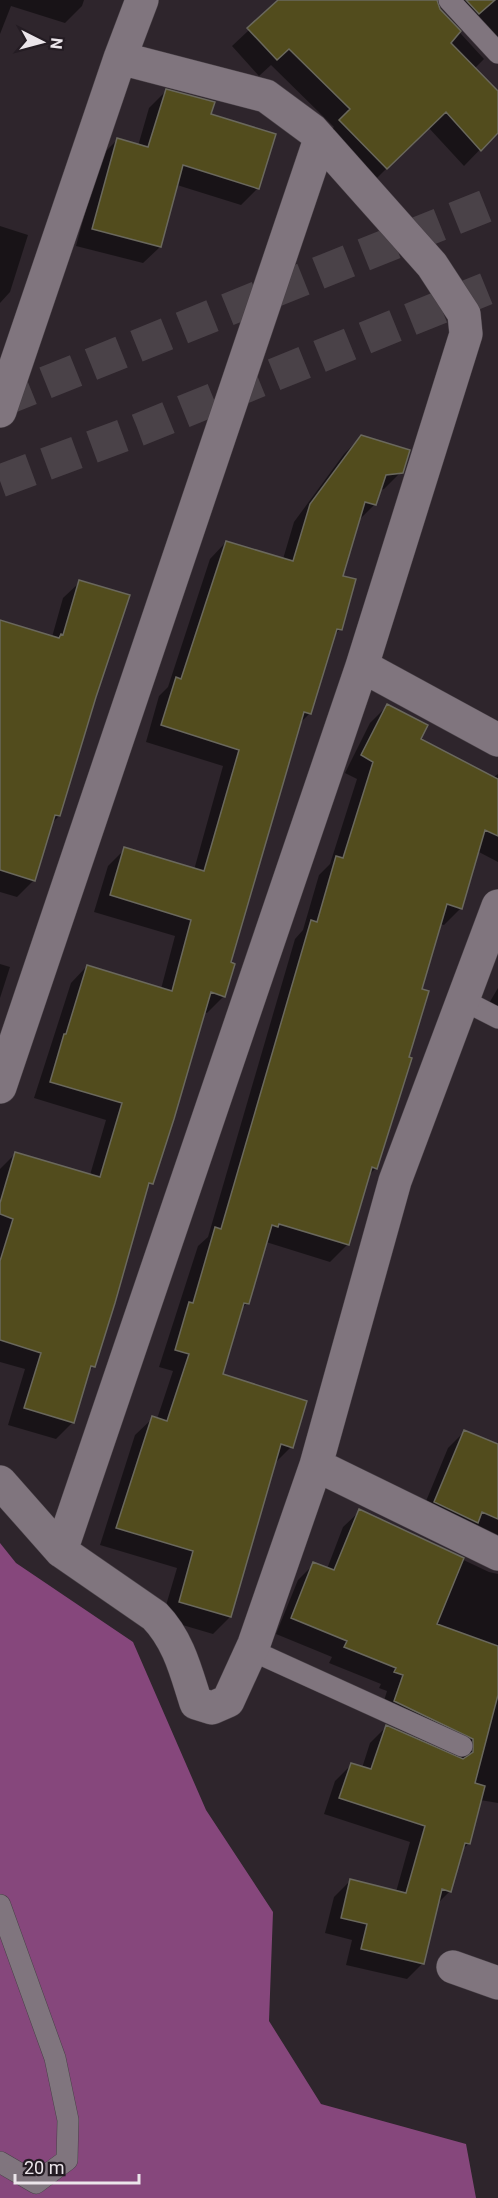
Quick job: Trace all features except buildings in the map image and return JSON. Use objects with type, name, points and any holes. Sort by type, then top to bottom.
[{"type":"street","points":[[0,411],[120,58],[142,0]]},
{"type":"street","points":[[62,1551],[362,666],[466,334],[464,314],[432,265],[320,139],[266,96],[120,58]]},
{"type":"street","points":[[0,1087],[320,139]]},
{"type":"street","points":[[362,666],[498,740]]},
{"type":"street","points":[[0,1482],[62,1551],[155,1616],[168,1630],[180,1654],[196,1704],[212,1708],[228,1701],[251,1650],[316,1465],[395,1181],[498,906]]},
{"type":"street","points":[[316,1465],[498,1554]]},
{"type":"street","points":[[453,1967],[498,1983]]},
{"type":"lane","points":[[449,0],[498,53]]},
{"type":"lane","points":[[463,1000],[498,1018]]},
{"type":"lane","points":[[251,1650],[462,1746]]},
{"type":"lane","points":[[0,1905],[56,2058],[68,2120],[67,2160],[36,2182],[0,2162]]},
{"type":"shaded area","points":[[0,1543],[16,1563],[133,1642],[206,1810],[273,1912],[269,2021],[321,2104],[466,2144],[476,2198],[0,2198]]},
{"type":"tunnel","points":[[0,401],[498,201]]},
{"type":"tunnel","points":[[0,481],[138,430],[498,284]]}]
